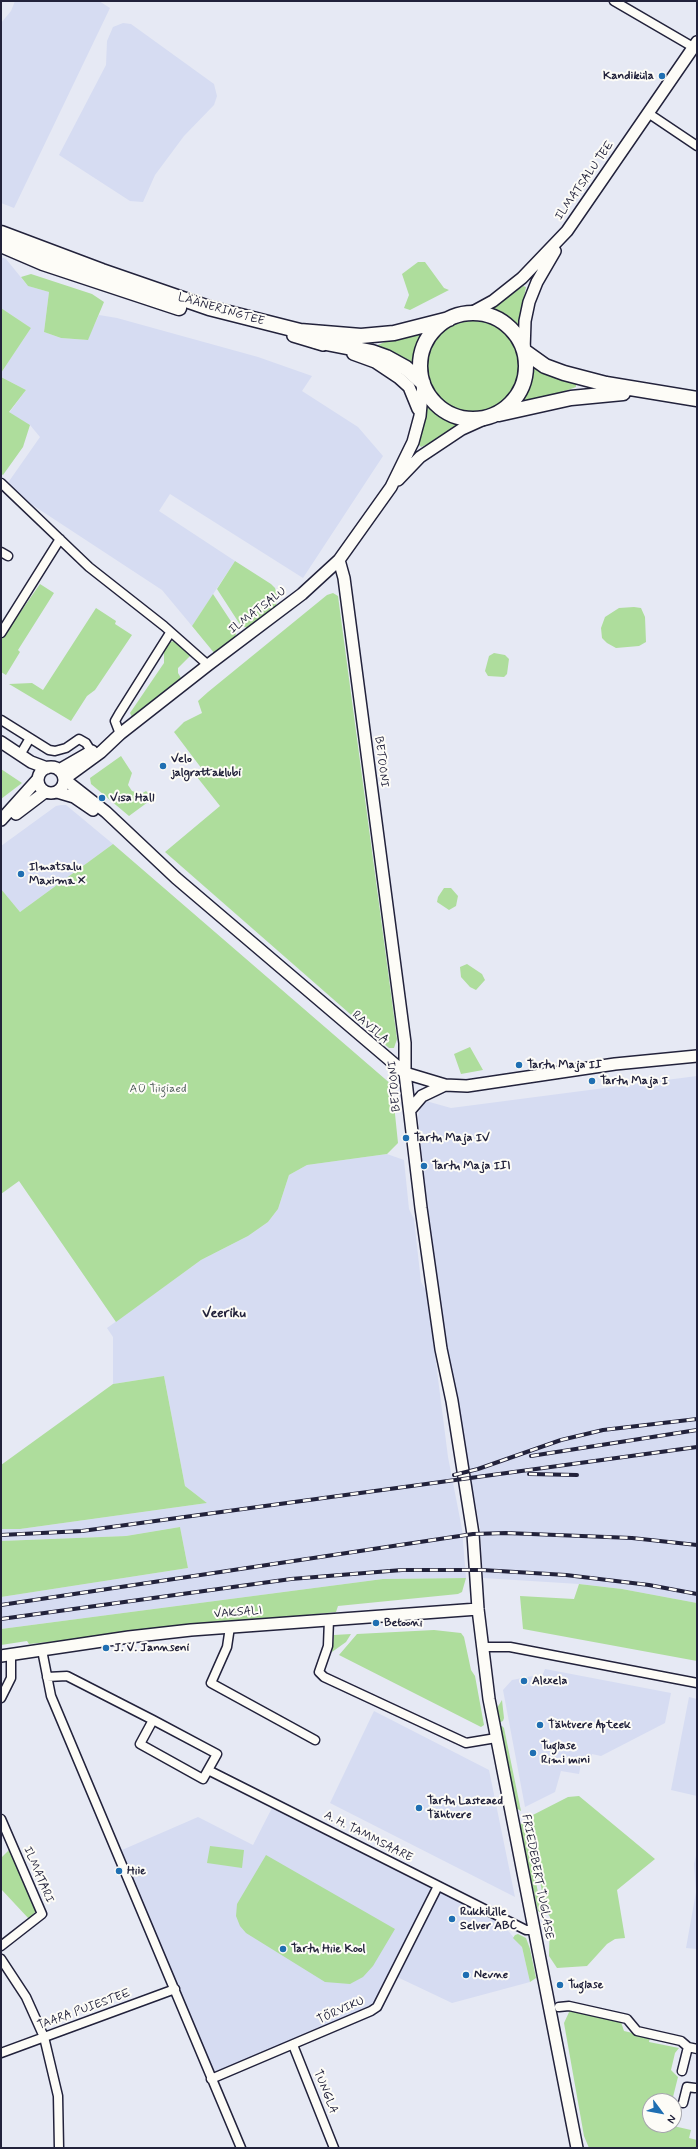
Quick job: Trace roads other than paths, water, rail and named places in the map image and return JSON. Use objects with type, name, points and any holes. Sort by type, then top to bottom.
[{"type":"highway","name":"LÄÄNERINGTEE","points":[[1,234],[209,308],[300,331],[361,336],[394,333],[449,319]]},
{"type":"highway","name":"LÄÄNERINGTEE","points":[[1,245],[43,263],[189,311],[292,336],[372,352],[386,357],[406,368],[423,383]]},
{"type":"highway","points":[[493,415],[504,409],[514,400],[521,389],[525,377],[526,364],[524,351],[518,338],[509,327],[498,319],[485,314],[471,313],[449,319],[437,328],[428,340],[421,361],[423,383],[436,403],[457,416],[481,418],[571,398],[608,393],[653,393]]},
{"type":"highway","points":[[524,351],[545,366],[564,373],[606,384],[653,393],[697,399]]},
{"type":"street","points":[[614,1],[695,44]]},
{"type":"street","name":"ILMATSALU TEE","points":[[471,313],[493,301],[522,278],[567,231],[695,44]]},
{"type":"street","points":[[648,113],[697,146]]},
{"type":"street","points":[[524,351],[525,321],[529,302],[537,282],[567,231]]},
{"type":"street","points":[[292,336],[365,358],[387,368],[409,387],[415,399],[420,416]]},
{"type":"street","name":"ILMATSALU","points":[[391,487],[413,442],[420,416],[423,383]]},
{"type":"street","name":"ILMATSALU","points":[[62,774],[102,752],[120,734],[302,594],[339,560],[391,487],[420,457],[462,429],[493,415]]},
{"type":"street","points":[[1,483],[89,567],[164,626],[170,633],[208,665]]},
{"type":"street","points":[[1,633],[60,539]]},
{"type":"street","name":"BETOONI","points":[[339,560],[344,578],[405,1043],[405,1073],[419,1192],[438,1328],[452,1400],[473,1534],[478,1609]]},
{"type":"street","points":[[120,734],[115,722],[170,633]]},
{"type":"street","points":[[1,720],[49,750],[55,751],[66,748],[79,739],[86,744],[91,751]]},
{"type":"street","name":"ILMATSALU","points":[[62,774],[91,751],[120,734]]},
{"type":"street","points":[[20,754],[30,738]]},
{"type":"street","points":[[1,742],[20,754],[41,774],[40,787],[45,792],[1,825]]},
{"type":"street","points":[[1,820],[41,774],[62,774],[63,786],[57,792]]},
{"type":"street","name":"RAVILA","points":[[62,774],[106,812],[150,855]]},
{"type":"street","name":"RAVILA","points":[[45,792],[57,792],[82,801],[150,855],[405,1073],[445,1085],[467,1086],[615,1064],[697,1056]]},
{"type":"street","points":[[410,1110],[422,1096],[445,1085]]},
{"type":"street","name":"VAKSALI","points":[[6,1655],[129,1636],[329,1619],[478,1609]]},
{"type":"street","name":"FRIEDEBERT TUGLASE","points":[[478,1609],[496,1738],[577,2148]]},
{"type":"street","points":[[329,1619],[328,1646],[319,1672],[324,1677],[466,1744],[496,1738]]},
{"type":"street","points":[[230,1627],[227,1647],[211,1683],[315,1740]]},
{"type":"street","points":[[482,1646],[510,1646],[697,1683]]},
{"type":"street","points":[[42,1650],[51,1696],[241,2148]]},
{"type":"street","points":[[1,1698],[11,1678],[6,1655]]},
{"type":"street","points":[[47,1677],[67,1676],[154,1720],[217,1754],[203,1779],[140,1744],[154,1720]]},
{"type":"street","name":"A. H. TAMMSAARE","points":[[208,1770],[526,1930],[535,1930]]},
{"type":"street","name":"ILMATARI","points":[[1,1819],[42,1914],[1,1946]]},
{"type":"street","name":"TÕRVIKU","points":[[211,2079],[293,2045],[377,2007],[438,1886]]},
{"type":"street","points":[[1,1959],[26,1997],[44,2037],[58,2096],[59,2148]]},
{"type":"street","name":"TAARA PUIESTEE","points":[[1,2053],[175,1989]]},
{"type":"street","points":[[559,2007],[570,2006],[627,2019],[637,2031],[681,2040],[688,2047],[697,2049]]},
{"type":"street","name":"TUNGLA","points":[[293,2045],[334,2148]]},
{"type":"street","points":[[682,2071],[688,2047]]},
{"type":"street","points":[[683,2103],[687,2086],[696,2086]]},
{"type":"railway","points":[[454,1475],[478,1469],[561,1440],[603,1430],[697,1419]]},
{"type":"railway","points":[[531,1456],[697,1430]]},
{"type":"railway","points":[[1,1535],[82,1531],[697,1447]]},
{"type":"railway","points":[[529,1474],[577,1475]]},
{"type":"railway","points":[[1,1605],[473,1534],[506,1533],[632,1538],[697,1545]]},
{"type":"railway","points":[[1,1619],[291,1579],[402,1570],[482,1570],[566,1575],[649,1585],[697,1594]]},
{"type":"place","name":"Kandiküla","points":[[662,76]]},
{"type":"place","name":"Velo jalgrattaklubi","points":[[163,766]]},
{"type":"place","name":"Visa Hall","points":[[102,798]]},
{"type":"place","name":"Ilmatsalu Maxima X","points":[[21,874]]},
{"type":"place","name":"Tartu Maja II","points":[[519,1065]]},
{"type":"place","name":"Tartu Maja I","points":[[592,1081]]},
{"type":"place","name":"Tartu Maja IV","points":[[406,1138]]},
{"type":"place","name":"Tartu Maja III","points":[[424,1166]]},
{"type":"place","name":"Betooni","points":[[376,1623]]},
{"type":"place","name":"J. V. Jannseni","points":[[106,1648]]},
{"type":"place","name":"Alexela","points":[[524,1681]]},
{"type":"place","name":"Tähtvere Apteek","points":[[540,1725]]},
{"type":"place","name":"Tuglase Rimi mini","points":[[533,1753]]},
{"type":"place","name":"Tartu Lasteaed Tähtvere","points":[[419,1808]]},
{"type":"place","name":"Hiie","points":[[119,1871]]},
{"type":"place","name":"Rukkilille Selver ABC","points":[[452,1919]]},
{"type":"place","name":"Tartu Hiie Kool","points":[[283,1949]]},
{"type":"place","name":"Nevne","points":[[466,1975]]},
{"type":"place","name":"Tuglase","points":[[560,1985]]},
{"type":"district","name":"Veeriku","points":[[224,1314]]},
{"type":"park label","name":"AÜ Tiigiaed","points":[[158,1089]]}]
